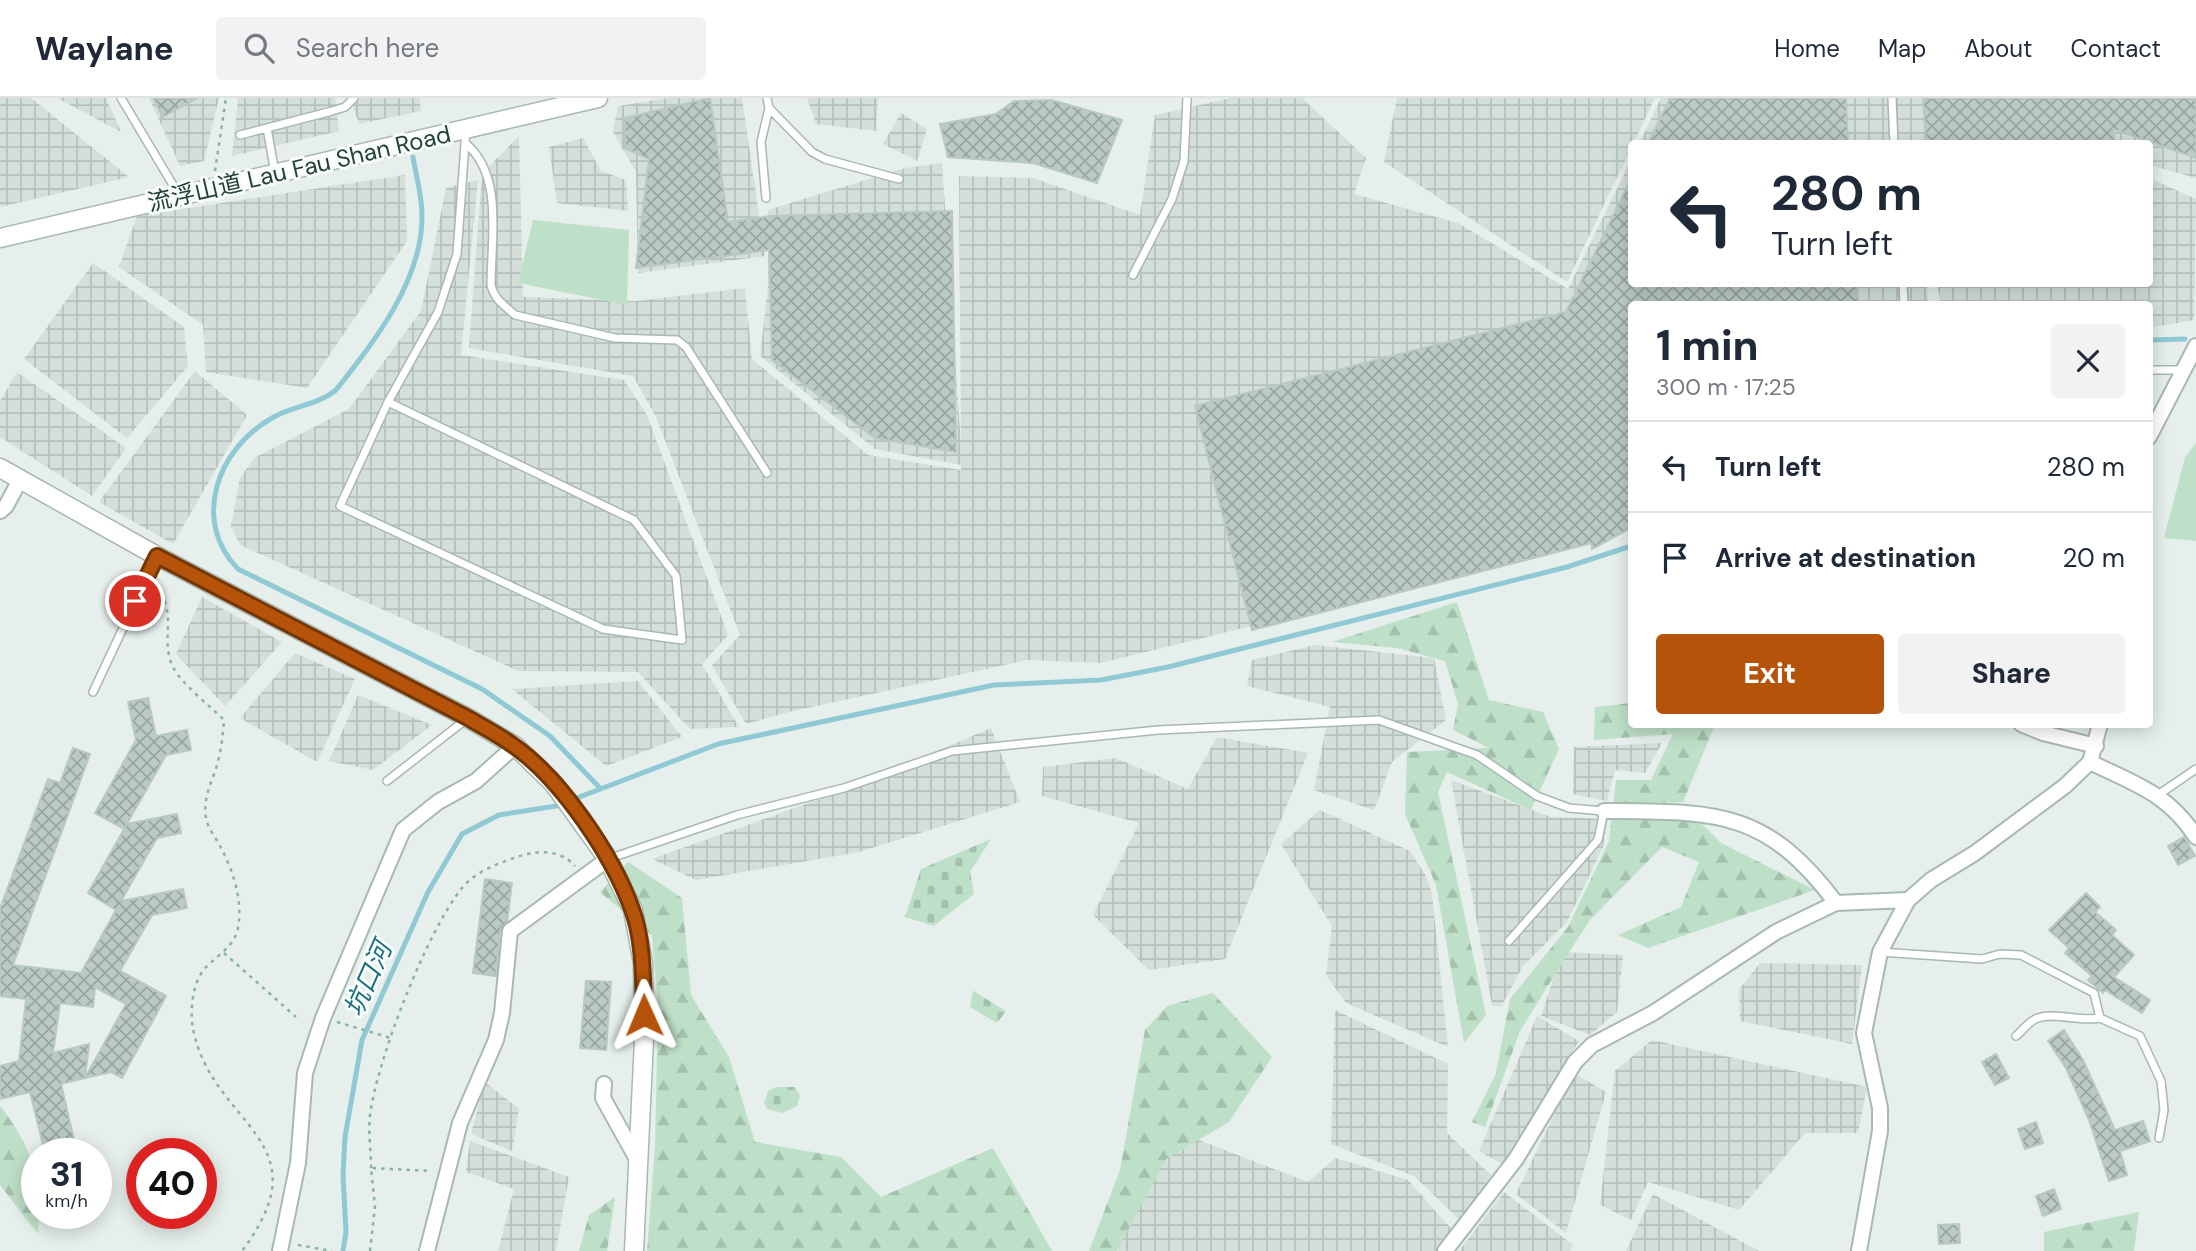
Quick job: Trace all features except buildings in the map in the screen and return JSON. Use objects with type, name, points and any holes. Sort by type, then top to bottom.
[{"type":"street","name":"流浮山道 Lau Fau Shan Road","points":[[0,237],[275,174],[466,136],[596,98]]},
{"type":"street","points":[[2153,428],[2196,346]]},
{"type":"street","points":[[0,468],[157,556],[468,718],[514,746],[554,784],[608,859],[633,910],[643,964],[644,1040],[634,1251]]},
{"type":"street","points":[[0,511],[6,506],[20,478]]},
{"type":"street","points":[[2031,728],[2096,746]]},
{"type":"street","points":[[1860,1251],[1880,1131],[1880,1108],[1864,1033],[1880,952],[1908,900],[1931,880],[1975,853],[2065,786],[2090,761],[2099,728]]},
{"type":"street","points":[[285,1248],[298,1163],[305,1073],[338,980],[403,830],[438,802],[477,781],[514,746]]},
{"type":"street","points":[[2090,761],[2158,795],[2176,808],[2196,837]]},
{"type":"street","points":[[1604,811],[1685,812],[1760,830],[1792,851],[1836,902]]},
{"type":"street","points":[[427,1251],[460,1123],[496,1040],[502,1013],[510,931],[608,859]]},
{"type":"street","points":[[1445,1251],[1516,1159],[1575,1062],[1591,1045],[1653,1013],[1776,932],[1836,902],[1908,900]]},
{"type":"street","points":[[604,1084],[603,1098],[639,1163]]},
{"type":"lane","points":[[121,98],[179,196]]},
{"type":"lane","points":[[240,135],[345,107],[354,98]]},
{"type":"lane","points":[[766,198],[761,142],[769,108],[767,98]]},
{"type":"lane","points":[[1133,275],[1172,199],[1184,161],[1187,98]]},
{"type":"lane","points":[[1892,98],[1894,140]]},
{"type":"lane","points":[[769,108],[812,152],[825,159],[899,179]]},
{"type":"lane","points":[[267,128],[275,174]]},
{"type":"lane","points":[[388,402],[634,520],[676,576],[682,640],[603,629],[340,506],[388,402],[438,312],[457,254],[466,136]]},
{"type":"lane","points":[[466,136],[481,155],[491,190],[493,294],[515,315],[615,338],[677,340],[686,347],[767,474]]},
{"type":"lane","points":[[2153,370],[2183,370]]},
{"type":"lane","points":[[93,692],[157,556]]},
{"type":"lane","points":[[387,781],[468,718]]},
{"type":"lane","points":[[608,859],[737,815],[844,788],[952,751],[1172,729],[1379,720],[1477,754],[1537,796],[1569,808],[1604,811],[1598,840],[1509,941]]},
{"type":"lane","points":[[2158,795],[2196,769]]},
{"type":"lane","points":[[1880,952],[1982,959],[2000,954],[2021,955],[2094,993],[2100,1018]]},
{"type":"lane","points":[[2016,1036],[2036,1018],[2052,1016],[2083,1021],[2100,1018],[2140,1036],[2161,1081],[2164,1110],[2159,1138]]},
{"type":"path","points":[[212,188],[226,98]]},
{"type":"path","points":[[146,578],[165,598],[170,616],[165,634],[174,670],[224,720],[219,760],[207,789],[206,820],[230,865],[238,894],[238,929],[224,953],[202,972],[192,999],[193,1029],[214,1080],[234,1110],[262,1141],[274,1172],[272,1198],[261,1226],[242,1251]]},
{"type":"path","points":[[370,1251],[374,1207],[370,1115],[391,1038],[427,948],[462,888],[486,868],[536,850],[567,857],[583,876]]},
{"type":"path","points":[[224,953],[296,1017]]},
{"type":"path","points":[[329,1019],[391,1038]]},
{"type":"path","points":[[371,1168],[446,1171]]},
{"type":"path","points":[[285,1248],[332,1251]]},
{"type":"shaded area","points":[[0,98],[31,98],[129,177],[0,207]]},
{"type":"shaded area","points":[[57,98],[106,98],[121,132]]},
{"type":"shaded area","points":[[149,98],[219,98],[204,161],[180,166]]},
{"type":"shaded area","points":[[238,98],[335,98],[339,131],[232,156]]},
{"type":"shaded area","points":[[350,98],[420,98],[421,111],[359,124]]},
{"type":"shaded area","points":[[669,98],[742,98],[765,256],[638,273],[636,172],[613,132],[618,106]]},
{"type":"shaded area","points":[[807,98],[878,98],[876,131],[816,124]]},
{"type":"shaded area","points":[[1230,98],[1302,98],[1366,158],[1354,194],[1458,223],[1568,289],[1628,166],[1628,287],[1927,287],[1928,301],[1628,301],[1628,309],[1452,577],[1101,663],[1027,660],[789,712],[746,724],[712,665],[740,635],[656,417],[633,376],[469,348],[482,174],[519,136],[523,297],[636,301],[745,288],[752,359],[868,455],[961,470],[961,465],[875,449],[760,356],[768,286],[768,210],[905,168],[942,163],[961,446],[959,176],[1033,178],[1140,215],[1155,115]]},
{"type":"shaded area","points":[[1397,98],[1655,98],[1635,140],[1628,140],[1628,154],[1567,282],[1384,162]]},
{"type":"shaded area","points":[[1661,98],[2196,98],[2196,178],[2153,166],[2153,140],[1641,140]]},
{"type":"shaded area","points":[[901,113],[927,129],[917,161],[883,144]]},
{"type":"shaded area","points":[[583,138],[601,171],[626,180],[628,211],[557,203],[549,147]]},
{"type":"shaded area","points":[[405,175],[407,241],[307,388],[206,372],[203,325],[119,267],[137,216]]},
{"type":"shaded area","points":[[478,180],[461,355],[624,380],[647,415],[728,635],[702,664],[739,727],[690,729],[638,672],[518,671],[240,545],[231,526],[240,478],[254,458],[349,409],[421,311],[446,188]]},
{"type":"shaded area","points":[[2154,180],[2196,199],[2194,320],[2153,327],[2153,301],[1940,301],[1938,287],[2153,287]]},
{"type":"shaded area","points":[[93,263],[184,327],[188,366],[127,438],[24,359]]},
{"type":"shaded area","points":[[195,371],[247,415],[173,544],[99,502]]},
{"type":"shaded area","points":[[17,372],[126,448],[92,496],[0,437],[0,401]]},
{"type":"shaded area","points":[[202,597],[282,642],[225,706],[176,654]]},
{"type":"shaded area","points":[[1315,645],[1434,658],[1446,720],[1392,762],[1374,810],[1314,790],[1330,707],[1247,686],[1252,660]]},
{"type":"shaded area","points":[[295,653],[355,679],[317,762],[240,718]]},
{"type":"shaded area","points":[[638,681],[682,737],[606,766],[512,689]]},
{"type":"shaded area","points":[[358,695],[432,725],[373,770],[329,761]]},
{"type":"shaded area","points":[[991,728],[1020,802],[859,852],[696,880],[652,859],[851,788]]},
{"type":"shaded area","points":[[1217,737],[1308,753],[1225,959],[1149,970],[1093,915],[1139,823],[1042,796],[1043,767],[1116,758],[1188,789]]},
{"type":"shaded area","points":[[1662,743],[1645,773],[1615,770],[1607,801],[1573,794],[1574,747]]},
{"type":"shaded area","points":[[1451,780],[1551,817],[1608,819],[1603,847],[1567,922],[1523,966],[1501,1007],[1492,1005]]},
{"type":"shaded area","points":[[1320,810],[1410,851],[1426,876],[1432,894],[1448,1047],[1346,1003],[1326,975],[1332,926],[1281,844]]},
{"type":"shaded area","points":[[1562,952],[1623,955],[1617,1012],[1590,1035],[1541,1016]]},
{"type":"shaded area","points":[[1760,963],[1862,965],[1852,1044],[1740,1021],[1739,990]]},
{"type":"shaded area","points":[[1335,1010],[1448,1064],[1447,1133],[1491,1175],[1461,1221],[1414,1176],[1331,1144]]},
{"type":"shaded area","points":[[1537,1016],[1579,1041],[1502,1164],[1479,1151]]},
{"type":"shaded area","points":[[1652,1040],[1867,1087],[1858,1133],[1805,1133],[1739,1210],[1648,1182],[1631,1220],[1600,1205],[1615,1071]]},
{"type":"shaded area","points":[[1574,1073],[1606,1092],[1566,1233],[1516,1194]]},
{"type":"shaded area","points":[[485,1082],[519,1109],[512,1151],[471,1134]]},
{"type":"shaded area","points":[[1178,1132],[1308,1182],[1335,1158],[1408,1180],[1455,1233],[1435,1251],[1119,1251],[1108,1233]]},
{"type":"shaded area","points":[[470,1141],[569,1177],[556,1251],[498,1251],[514,1189],[466,1172]]},
{"type":"shaded area","points":[[1504,1192],[1573,1245],[1570,1251],[1459,1251]]},
{"type":"shaded area","points":[[1653,1194],[1759,1251],[1626,1251]]},
{"type":"green space","points":[[533,220],[629,230],[627,305],[518,283]]},
{"type":"green space","points":[[2196,443],[2196,541],[2164,538],[2185,457]]},
{"type":"green space","points":[[1457,602],[1489,700],[1543,712],[1559,749],[1531,810],[1447,772],[1438,792],[1486,1015],[1464,1043],[1436,885],[1405,814],[1407,752],[1489,748],[1453,730],[1458,704],[1445,661],[1397,648],[1332,642]]},
{"type":"green space","points":[[1628,703],[1628,728],[1714,728],[1683,802],[1654,803],[1702,824],[1721,843],[1815,890],[1648,948],[1618,935],[1681,907],[1699,862],[1662,847],[1590,920],[1566,957],[1520,1031],[1485,1127],[1472,1122],[1496,1073],[1510,999],[1568,927],[1609,841],[1616,780],[1651,780],[1673,734],[1594,740],[1595,707]]},
{"type":"green space","points":[[991,839],[970,872],[974,894],[934,926],[905,917],[921,869]]},
{"type":"green space","points":[[628,862],[682,898],[691,995],[729,1057],[755,1142],[841,1157],[881,1197],[993,1148],[1052,1251],[647,1251],[655,1146],[658,1007],[652,936],[600,892]]},
{"type":"green space","points":[[973,991],[1006,1011],[997,1023],[970,1007]]},
{"type":"green space","points":[[1213,993],[1272,1057],[1229,1122],[1166,1159],[1117,1251],[1089,1251],[1120,1170],[1145,1030],[1167,1006]]},
{"type":"green space","points":[[776,1087],[795,1087],[800,1096],[797,1106],[782,1113],[767,1109],[764,1103],[768,1091]]},
{"type":"green space","points":[[0,1106],[21,1138],[21,1212],[0,1185]]},
{"type":"green space","points":[[615,1197],[607,1251],[579,1251],[589,1215]]},
{"type":"green space","points":[[2139,1212],[2134,1251],[2044,1251],[2044,1232]]},
{"type":"waterway","points":[[413,157],[422,208],[420,239],[414,263],[394,309],[366,352],[336,390],[321,399],[272,418],[253,431],[237,448],[217,487],[214,508],[216,530],[224,550],[238,569],[482,689],[550,736],[600,788]]},
{"type":"waterway","points":[[2153,340],[2185,339]]},
{"type":"waterway","name":"坑口河","points":[[343,1251],[346,1232],[343,1175],[345,1137],[362,1040],[428,892],[462,834],[499,815],[556,806],[718,744],[994,685],[1101,680],[1168,667],[1567,567],[1628,547]]},
{"type":"route","points":[[135,601],[157,556],[468,718],[514,746],[537,765],[580,817],[608,859],[633,910],[643,964],[644,1015]]}]
